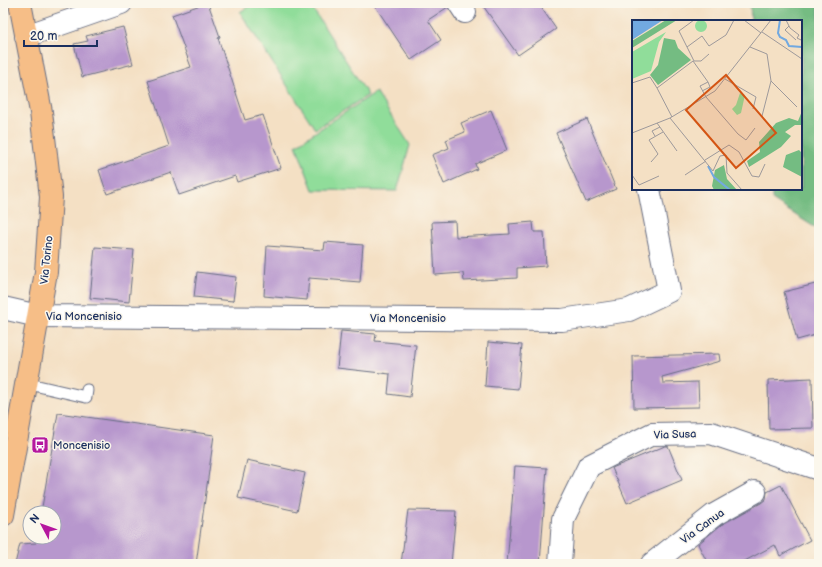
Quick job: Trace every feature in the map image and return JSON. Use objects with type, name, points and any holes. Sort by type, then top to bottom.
[{"type":"main road","name":"Via Torino","points":[[3,515],[46,272],[51,197],[41,112],[20,3]]},
{"type":"street","points":[[26,36],[121,3]]},
{"type":"street","name":"Via Moncenisio","points":[[38,316],[562,320],[629,310],[669,291],[649,190]]},
{"type":"street","points":[[3,308],[38,316]]},
{"type":"street","name":"Via Susa","points":[[560,564],[563,519],[589,466],[652,434],[711,433],[819,470]]},
{"type":"street","name":"Via Canua","points":[[652,564],[714,515],[755,492]]},
{"type":"lane","points":[[26,383],[86,397],[87,390]]},
{"type":"green space","points":[[254,3],[309,3],[368,95],[315,129],[240,12]]},
{"type":"green space","points":[[750,3],[819,3],[819,230],[772,200],[772,190],[802,190],[802,20],[751,20]]},
{"type":"green space","points":[[376,92],[410,145],[397,191],[313,190],[296,145]]},
{"type":"building","points":[[208,3],[220,37],[218,38],[245,120],[263,115],[281,168],[237,182],[235,176],[179,195],[171,172],[107,194],[99,170],[169,146],[148,81],[191,67],[172,15]]},
{"type":"building","points":[[373,3],[447,3],[448,7],[428,20],[441,40],[411,60]]},
{"type":"building","points":[[481,3],[538,3],[556,29],[518,55]]},
{"type":"building","points":[[123,27],[133,64],[82,77],[74,44],[88,41],[86,36]]},
{"type":"building","points":[[491,110],[507,150],[475,164],[477,169],[444,184],[432,155],[449,148],[446,140],[465,132],[461,123]]},
{"type":"building","points":[[587,119],[616,189],[586,202],[556,133]]},
{"type":"building","points":[[455,221],[456,237],[510,234],[509,224],[533,222],[534,232],[544,232],[546,266],[517,268],[517,278],[464,281],[463,273],[435,275],[432,222]]},
{"type":"building","points":[[325,242],[363,245],[360,282],[309,278],[307,300],[264,296],[267,246],[324,250]]},
{"type":"building","points":[[95,247],[134,250],[129,302],[90,298]]},
{"type":"building","points":[[197,272],[236,277],[233,301],[194,297]]},
{"type":"building","points":[[819,283],[819,334],[797,340],[784,292]]},
{"type":"building","points":[[341,331],[376,334],[375,341],[416,345],[410,397],[388,394],[390,374],[337,368]]},
{"type":"building","points":[[488,342],[522,345],[518,389],[485,386]]},
{"type":"building","points":[[719,354],[720,361],[662,377],[663,383],[698,382],[699,407],[634,408],[633,356]]},
{"type":"building","points":[[812,378],[813,428],[769,429],[768,380]]},
{"type":"building","points":[[58,413],[214,435],[196,564],[15,564],[20,544],[62,545],[62,505],[42,505]]},
{"type":"building","points":[[668,446],[682,480],[627,503],[612,468]]},
{"type":"building","points":[[247,460],[305,473],[297,511],[238,498]]},
{"type":"building","points":[[515,466],[547,468],[540,564],[507,564]]},
{"type":"building","points":[[781,485],[810,540],[780,556],[775,545],[739,564],[708,564],[698,544],[721,525],[761,503],[766,499],[767,492]]},
{"type":"building","points":[[408,510],[456,511],[451,564],[401,564]]},
{"type":"place","name":"Moncenisio","points":[[40,445]]}]
